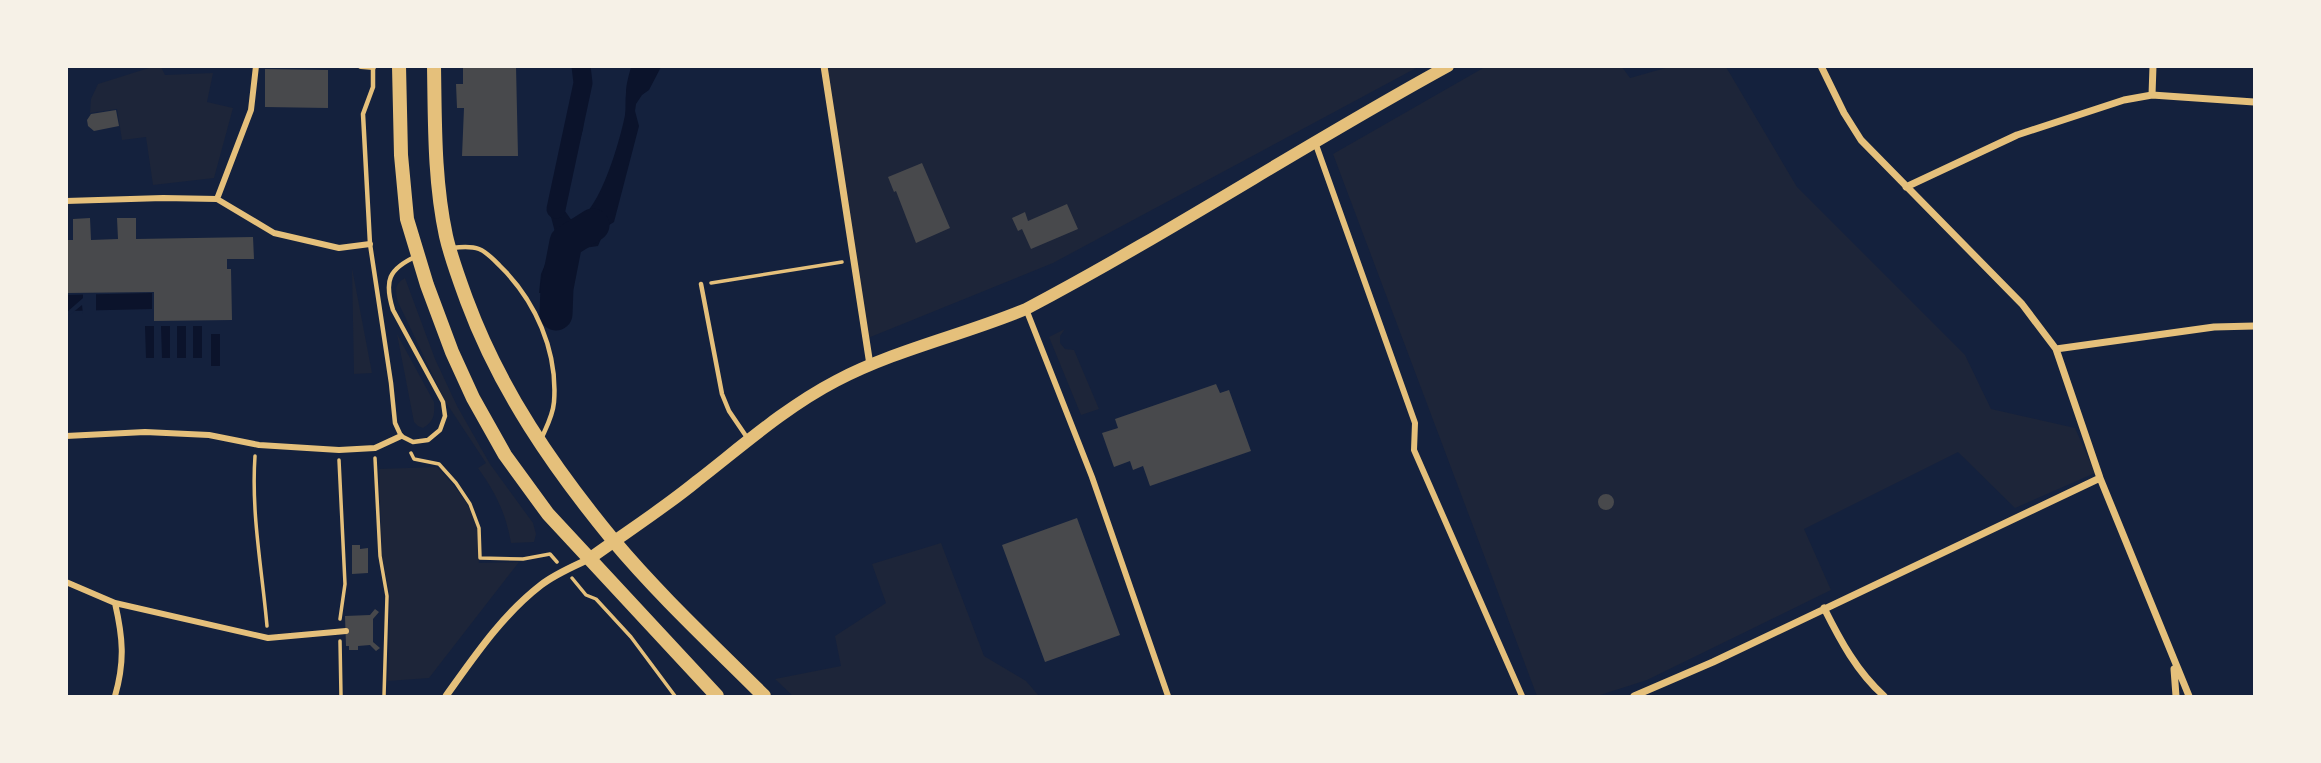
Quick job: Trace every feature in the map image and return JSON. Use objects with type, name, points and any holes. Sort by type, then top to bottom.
[{"type":"main road","points":[[399,66],[404,198],[417,256],[452,352],[487,426],[523,481],[589,559],[717,696]]},
{"type":"main road","points":[[434,66],[438,187],[449,248],[492,363],[516,407],[614,541],[764,696]]},
{"type":"main road","points":[[589,559],[695,483],[802,401],[835,381],[870,365],[1026,309],[1192,216],[1448,66]]},
{"type":"street","points":[[217,199],[251,110],[256,66]]},
{"type":"street","points":[[361,66],[373,67]]},
{"type":"street","points":[[824,66],[870,365]]},
{"type":"street","points":[[1821,66],[1844,113],[1861,140],[2022,304],[2056,349],[2100,478],[2189,696]]},
{"type":"street","points":[[2152,95],[2153,66]]},
{"type":"street","points":[[1906,187],[2017,135],[2124,100],[2152,95],[2255,102]]},
{"type":"street","points":[[1315,142],[1415,423],[1414,450],[1522,696]]},
{"type":"street","points":[[66,201],[217,199],[274,233],[339,248],[370,244]]},
{"type":"street","points":[[1026,309],[1092,477],[1168,696]]},
{"type":"street","points":[[2056,349],[2214,327],[2255,326]]},
{"type":"street","points":[[66,436],[158,432],[339,450],[375,448],[401,436]]},
{"type":"street","points":[[1634,696],[1713,662],[2100,478]]},
{"type":"street","points":[[446,696],[499,626],[525,600],[542,584],[589,559]]},
{"type":"street","points":[[66,582],[115,603],[268,638],[342,631]]},
{"type":"street","points":[[115,603],[122,633],[123,665],[115,696]]},
{"type":"street","points":[[1824,608],[1845,650],[1884,696]]},
{"type":"street","points":[[2174,664],[2176,696]]},
{"type":"lane","points":[[373,67],[373,87],[363,114],[370,244],[395,423],[401,436],[413,442],[428,440],[440,430],[445,416],[443,402],[393,310],[388,295],[387,284],[391,273],[417,256]]},
{"type":"lane","points":[[449,248],[479,249],[489,256],[523,292],[539,321],[550,357],[555,399],[553,414],[541,442]]},
{"type":"lane","points":[[701,284],[722,394],[729,411],[749,440]]},
{"type":"path","points":[[701,284],[839,262]]},
{"type":"path","points":[[401,436],[414,459],[439,464],[456,483],[470,505],[479,528],[480,558],[523,559],[550,554]]},
{"type":"path","points":[[259,444],[255,456],[254,511],[268,638]]},
{"type":"path","points":[[375,448],[380,556],[387,596],[384,696]]},
{"type":"path","points":[[339,450],[345,584],[341,696]]},
{"type":"path","points":[[586,595],[596,599],[631,637],[675,696]]},
{"type":"shaded area","points":[[152,67],[161,67],[165,75],[213,73],[207,102],[233,108],[214,178],[153,185],[146,137],[122,140],[117,109],[90,113],[91,99],[98,84]]},
{"type":"shaded area","points":[[578,67],[588,67],[586,102],[575,99],[580,82]]},
{"type":"shaded area","points":[[631,67],[661,67],[649,90],[636,104],[639,126],[614,222],[606,227],[598,246],[577,249],[573,257],[551,249],[555,232],[551,217],[552,203],[558,184],[567,187],[565,211],[572,221],[582,217],[591,208],[607,176],[623,126],[626,86]]},
{"type":"shaded area","points":[[825,67],[1418,67],[1053,263],[868,338]]},
{"type":"shaded area","points":[[1485,67],[1622,67],[1630,78],[1669,67],[1726,67],[1797,187],[1965,355],[1991,409],[2075,428],[2095,473],[2015,508],[1958,452],[1804,529],[1831,590],[1647,680],[1597,696],[1537,696],[1333,154]]},
{"type":"shaded area","points":[[574,109],[584,112],[583,129],[570,175],[560,172],[572,129]]},
{"type":"shaded area","points":[[547,260],[567,269],[563,291],[539,293],[541,274]]},
{"type":"shaded area","points":[[352,268],[372,373],[354,374]]},
{"type":"shaded area","points":[[405,278],[435,359],[457,406],[490,464],[533,523],[536,534],[534,542],[511,543],[499,504],[478,468],[486,463],[445,401],[398,302],[396,288]]},
{"type":"shaded area","points":[[152,293],[152,309],[67,311],[66,295]]},
{"type":"shaded area","points":[[145,326],[154,326],[154,358],[146,358]]},
{"type":"shaded area","points":[[161,326],[170,326],[170,358],[162,358]]},
{"type":"shaded area","points":[[177,326],[186,326],[186,358],[177,358]]},
{"type":"shaded area","points":[[193,326],[202,326],[202,358],[193,358]]},
{"type":"shaded area","points":[[1065,329],[1060,336],[1060,343],[1065,349],[1074,350],[1099,409],[1081,415],[1049,337]]},
{"type":"shaded area","points":[[211,334],[220,334],[220,366],[211,366]]},
{"type":"shaded area","points":[[397,334],[434,402],[433,417],[423,428],[414,422]]},
{"type":"shaded area","points":[[437,467],[466,503],[475,519],[479,563],[519,562],[429,678],[388,681],[390,595],[382,558],[379,469]]},
{"type":"shaded area","points":[[941,543],[984,656],[1026,681],[1039,696],[793,696],[775,679],[841,666],[835,636],[886,603],[872,564]]},
{"type":"pier","points":[[83,293],[96,293],[96,314],[83,314],[82,305],[66,315],[83,298]]},
{"type":"building","points":[[463,66],[516,66],[518,156],[462,156],[464,108],[457,108],[456,84],[463,84]]},
{"type":"building","points":[[265,69],[328,70],[328,108],[265,107]]},
{"type":"building","points":[[116,110],[119,126],[94,131],[88,126],[87,120],[91,114]]},
{"type":"building","points":[[922,163],[950,228],[916,243],[888,177]]},
{"type":"building","points":[[1067,204],[1078,229],[1031,249],[1022,229],[1018,231],[1012,218],[1025,212],[1028,221]]},
{"type":"building","points":[[90,218],[91,240],[118,239],[117,218],[136,218],[136,239],[253,237],[254,259],[227,259],[227,269],[231,269],[232,320],[154,321],[154,292],[66,293],[66,240],[73,240],[73,219]]},
{"type":"building","points":[[1216,384],[1220,393],[1229,390],[1251,451],[1150,486],[1143,466],[1133,470],[1130,461],[1114,467],[1102,433],[1118,428],[1115,419]]},
{"type":"building","points":[[1606,494],[1612,496],[1612,508],[1606,510],[1600,508],[1598,502],[1600,496]]},
{"type":"building","points":[[1077,518],[1120,635],[1045,662],[1002,545]]},
{"type":"building","points":[[352,545],[360,545],[360,549],[368,548],[368,573],[352,574]]},
{"type":"building","points":[[375,609],[379,612],[373,619],[373,642],[380,648],[376,651],[370,645],[349,650],[349,646],[346,646],[345,616],[370,615]]},
{"type":"waterway","points":[[556,209],[583,83],[581,66]]},
{"type":"waterway","points":[[556,314],[557,288],[566,242],[593,225]]}]
